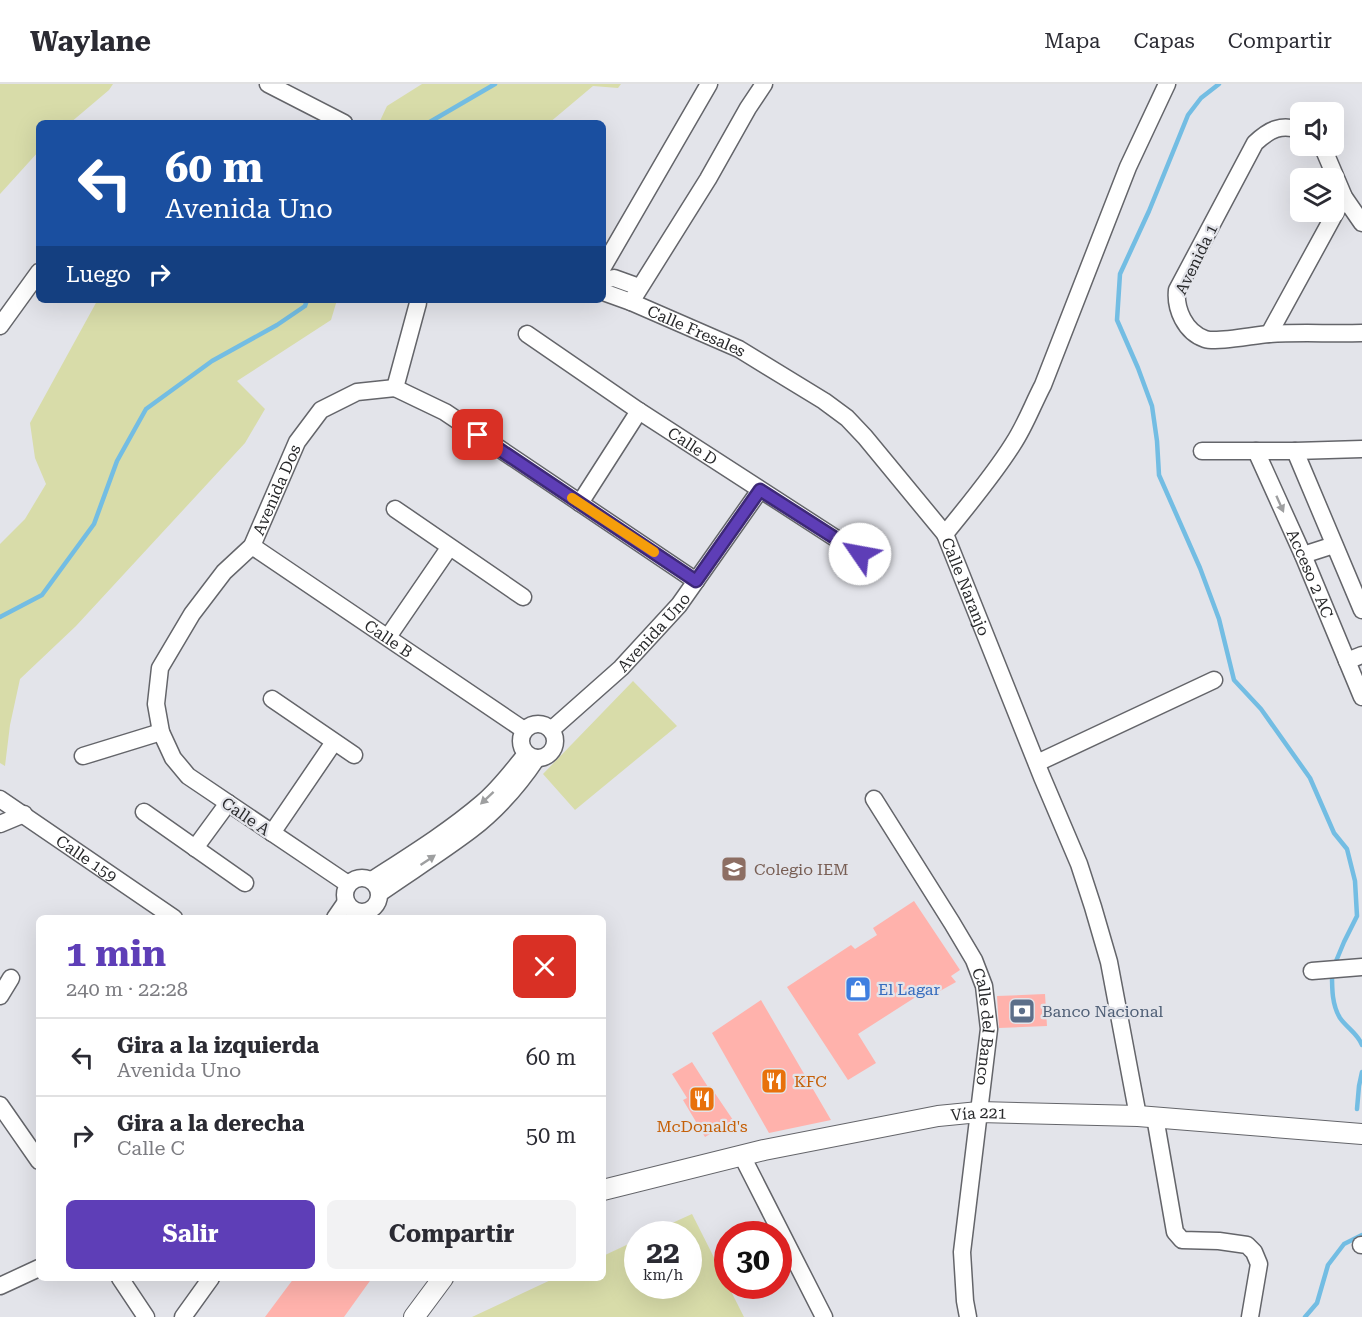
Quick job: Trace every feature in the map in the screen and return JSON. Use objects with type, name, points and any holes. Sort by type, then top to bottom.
[{"type":"main road","name":"Vía 221","points":[[606,1189],[764,1150],[939,1116],[980,1112],[1146,1117],[1362,1134]]},
{"type":"main road","points":[[414,1317],[441,1281]]},
{"type":"street","points":[[606,262],[709,84]]},
{"type":"street","name":"Calle Fresales","points":[[764,84],[708,179],[635,294],[739,350],[847,418],[945,534]]},
{"type":"street","name":"Calle Naranjo","points":[[1167,84],[1128,167],[1028,416],[991,477],[945,534],[1079,864],[1109,962],[1175,1232],[1182,1240],[1219,1241],[1247,1245],[1254,1252],[1259,1264],[1250,1317]]},
{"type":"street","points":[[280,86],[339,120]]},
{"type":"street","name":"Avenida 1","points":[[1290,127],[1278,128],[1264,134],[1255,143],[1177,290],[1176,301],[1179,312],[1194,333],[1206,339],[1269,334],[1362,333]]},
{"type":"street","points":[[1344,197],[1362,223]]},
{"type":"street","points":[[1269,334],[1330,222]]},
{"type":"street","points":[[0,326],[36,276]]},
{"type":"street","points":[[606,279],[614,278],[635,294]]},
{"type":"street","points":[[606,293],[635,294]]},
{"type":"street","points":[[418,303],[395,388],[445,412],[696,581]]},
{"type":"street","name":"Calle D","points":[[527,334],[639,411],[860,554]]},
{"type":"street","name":"Avenida Dos","points":[[160,732],[156,704],[160,668],[192,614],[224,572],[252,546],[297,442],[321,410],[357,392],[395,388]]},
{"type":"street","points":[[580,503],[639,411]]},
{"type":"street","points":[[1202,451],[1362,449]]},
{"type":"street","name":"Acceso 2 AC","points":[[1256,451],[1303,555],[1355,658],[1362,697]]},
{"type":"street","name":"Acceso 2 AC","points":[[1295,451],[1362,610]]},
{"type":"street","name":"Avenida Uno","points":[[551,730],[621,668],[679,605],[760,490]]},
{"type":"street","points":[[395,509],[523,597]]},
{"type":"street","points":[[1303,555],[1334,545]]},
{"type":"street","name":"Calle B","points":[[252,546],[524,730]]},
{"type":"street","points":[[388,637],[450,548]]},
{"type":"street","points":[[1037,763],[1214,680]]},
{"type":"street","points":[[272,699],[354,755]]},
{"type":"street","points":[[531,725],[548,726],[551,730],[556,739],[555,746],[547,756],[541,759],[531,756],[522,748],[520,739],[524,730],[531,725]]},
{"type":"street","points":[[82,756],[160,732]]},
{"type":"street","name":"Calle A","points":[[160,732],[172,758],[188,776],[348,884]]},
{"type":"street","points":[[272,833],[334,742]]},
{"type":"street","points":[[376,886],[472,830],[524,777],[531,756]]},
{"type":"street","name":"Calle 159","points":[[0,799],[170,915]]},
{"type":"street","name":"Calle del Banco","points":[[874,799],[952,922],[974,960],[984,986],[989,1029],[962,1252],[968,1317]]},
{"type":"street","points":[[195,848],[228,803]]},
{"type":"street","points":[[144,812],[245,883]]},
{"type":"street","points":[[0,825],[24,814]]},
{"type":"street","points":[[363,878],[376,886],[379,900],[376,906],[363,915],[350,908],[346,902],[345,893],[348,884],[355,879],[363,878]]},
{"type":"street","points":[[337,915],[346,902]]},
{"type":"street","points":[[1311,971],[1362,967]]},
{"type":"street","points":[[0,996],[11,978]]},
{"type":"street","points":[[0,1105],[36,1150]]},
{"type":"street","points":[[742,1156],[824,1317]]},
{"type":"street","points":[[0,1286],[36,1269]]},
{"type":"street","points":[[122,1281],[146,1317]]},
{"type":"street","points":[[183,1317],[209,1281]]},
{"type":"green space","points":[[0,84],[113,84],[74,120],[36,120],[36,154],[0,194]]},
{"type":"green space","points":[[422,84],[621,84],[618,88],[593,86],[553,120],[380,120],[387,106]]},
{"type":"green space","points":[[96,303],[336,303],[331,320],[237,381],[265,409],[245,443],[76,626],[20,679],[10,725],[5,766],[0,763],[0,544],[25,519],[46,484],[35,458],[30,423]]},
{"type":"green space","points":[[633,681],[677,726],[575,810],[543,774]]},
{"type":"green space","points":[[692,1214],[696,1221],[677,1221]]},
{"type":"green space","points":[[702,1234],[714,1258],[714,1299],[735,1299],[744,1317],[472,1317],[549,1281],[606,1281],[606,1255],[624,1246],[624,1299],[702,1299]]},
{"type":"building","name":"El Lagar","points":[[914,901],[960,970],[951,976],[956,982],[940,991],[936,984],[858,1034],[876,1063],[848,1080],[787,987],[851,945],[855,949],[877,935],[873,928]]},
{"type":"building","name":"Banco Nacional","points":[[1045,994],[1047,1026],[999,1028],[997,996]]},
{"type":"building","name":"KFC","points":[[761,1000],[831,1120],[769,1133],[712,1033]]},
{"type":"building","name":"McDonald's","points":[[692,1062],[733,1120],[705,1137],[683,1100],[687,1098],[672,1074]]},
{"type":"building","points":[[292,1281],[370,1281],[344,1317],[265,1317]]},
{"type":"waterway","points":[[433,120],[495,84]]},
{"type":"waterway","points":[[1219,84],[1201,98],[1188,115],[1149,211],[1120,274],[1117,320],[1152,406],[1159,475],[1200,568],[1219,619],[1234,680],[1261,709],[1310,778],[1334,833],[1347,849],[1355,881],[1357,916],[1334,966]]},
{"type":"waterway","points":[[0,617],[42,595],[94,524],[117,461],[146,409],[212,361],[277,325],[306,303]]},
{"type":"waterway","points":[[1332,974],[1333,997],[1337,1013],[1362,1045]]},
{"type":"waterway","points":[[1357,1109],[1362,1072]]},
{"type":"waterway","points":[[1305,1317],[1317,1303],[1328,1265],[1344,1244],[1362,1235]]},
{"type":"slow traffic","points":[[572,498],[654,552]]},
{"type":"place","name":"Colegio IEM","points":[[734,869]]},
{"type":"place","name":"El Lagar","points":[[858,989]]},
{"type":"place","name":"Banco Nacional","points":[[1022,1011]]},
{"type":"place","name":"KFC","points":[[774,1081]]},
{"type":"place","name":"McDonald's","points":[[702,1099]]},
{"type":"route","points":[[478,435],[696,581],[760,490],[860,554]]}]
